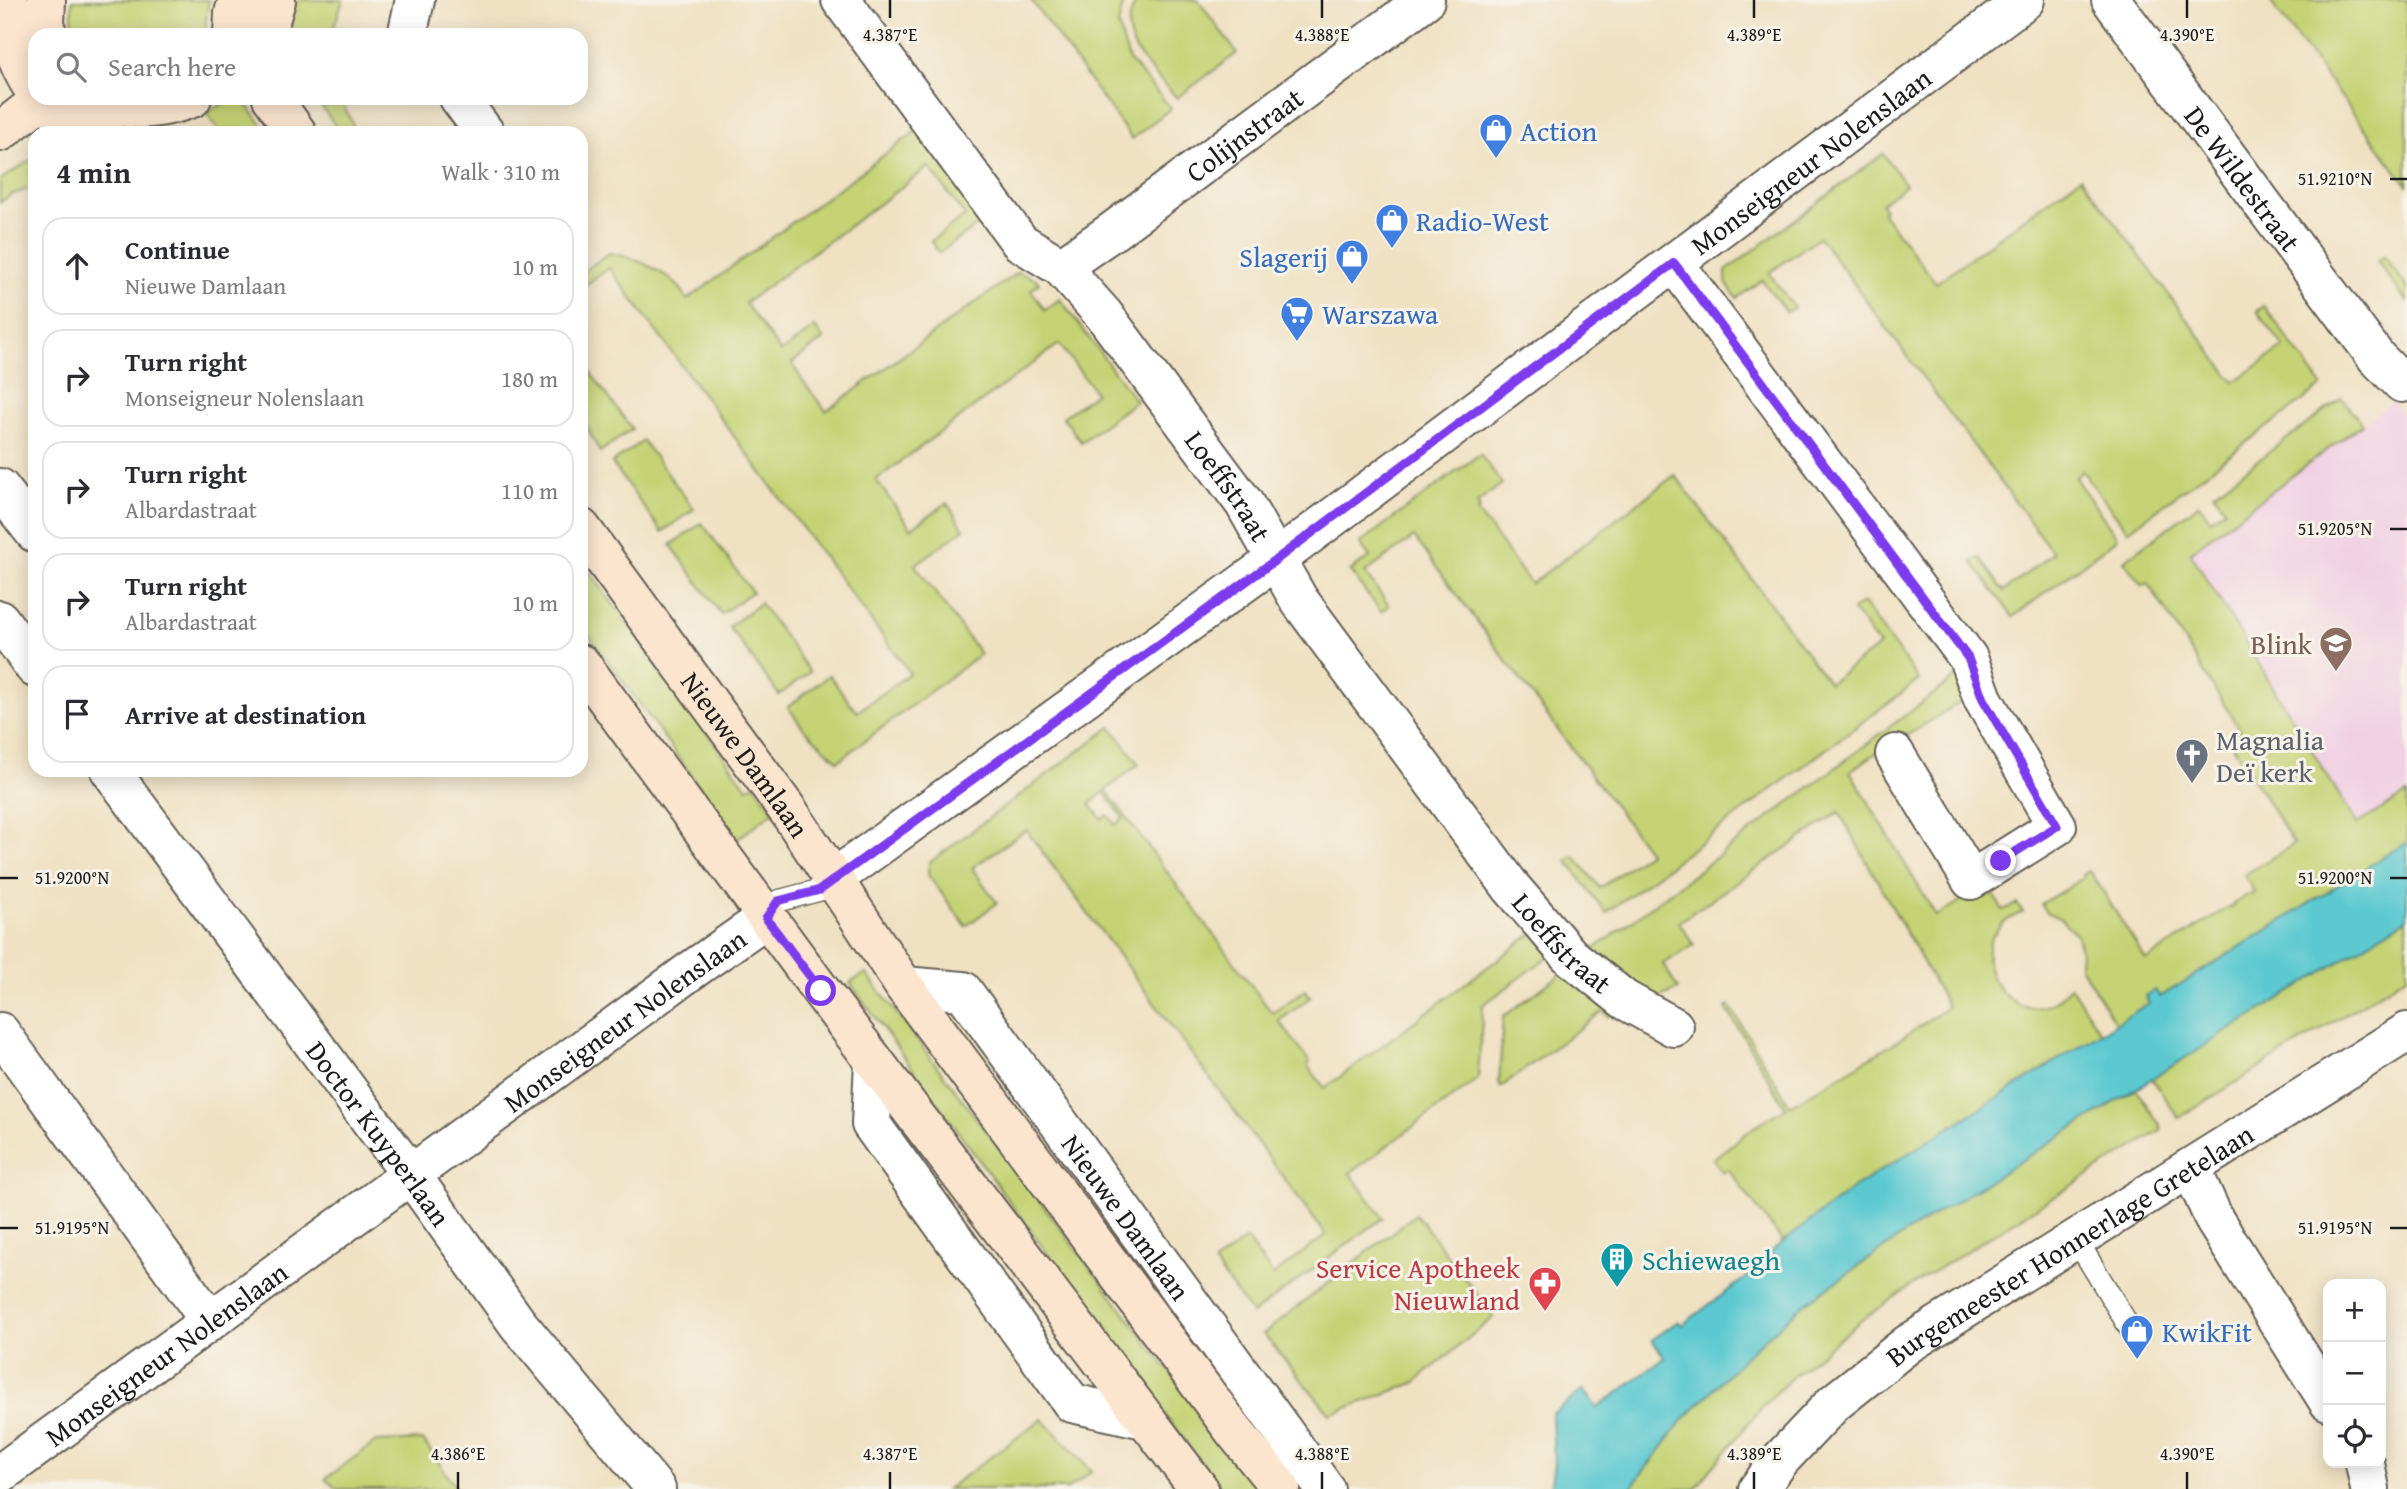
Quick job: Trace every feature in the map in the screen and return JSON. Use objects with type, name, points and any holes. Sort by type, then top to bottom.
[{"type":"street","points":[[8,0],[6,57],[20,66],[28,78]]},
{"type":"street","points":[[46,0],[46,28]]},
{"type":"street","points":[[233,28],[238,0]]},
{"type":"street","points":[[269,28],[276,0]]},
{"type":"street","points":[[409,28],[415,0]]},
{"type":"street","name":"Loeffstraat","points":[[841,0],[1020,242],[1061,267],[1104,315],[1244,503],[1299,600],[1519,897],[1570,957],[1625,1000],[1674,1027]]},
{"type":"street","name":"Colijnstraat","points":[[1061,267],[1114,231],[1425,0]]},
{"type":"street","name":"Monseigneur Nolenslaan","points":[[833,879],[1277,559],[2025,0]]},
{"type":"street","name":"De Wildestraat","points":[[2111,0],[2398,378]]},
{"type":"street","points":[[0,132],[31,105]]},
{"type":"street","points":[[50,105],[64,117],[86,126]]},
{"type":"street","points":[[118,105],[131,109],[171,105]]},
{"type":"street","points":[[277,105],[292,126]]},
{"type":"street","points":[[464,105],[480,126]]},
{"type":"street","points":[[1674,263],[1968,658],[1983,699],[2057,826],[1971,880],[1895,754]]},
{"type":"street","points":[[0,488],[28,524]]},
{"type":"street","name":"Nieuwe Damlaan","points":[[588,538],[782,803],[904,986],[1234,1431],[1281,1489]]},
{"type":"street","points":[[0,620],[28,658]]},
{"type":"street","points":[[588,674],[766,918],[1199,1489]]},
{"type":"street","name":"Doctor Kuyperlaan","points":[[115,777],[411,1175],[518,1324],[656,1489]]},
{"type":"street","name":"Monseigneur Nolenslaan","points":[[4,1462],[211,1321],[688,972],[766,918]]},
{"type":"street","name":"Nieuwe Damlaan","points":[[904,986],[962,991],[1325,1489]]},
{"type":"street","points":[[0,1032],[211,1321]]},
{"type":"street","name":"Burgemeester Honnerlage Gretelaan","points":[[1758,1489],[1781,1459],[1835,1403],[1908,1345],[2407,1032]]},
{"type":"street","points":[[2191,1168],[2215,1221],[2323,1393]]},
{"type":"street","points":[[2366,1468],[2370,1489]]},
{"type":"lane","name":"Monseigneur Nolenslaan","points":[[766,918],[778,901],[820,890],[833,879]]},
{"type":"lane","points":[[2076,1239],[2136,1338]]},
{"type":"shaded area","name":"Blink","points":[[2393,401],[2407,423],[2407,794],[2358,824],[2189,552]]},
{"type":"green space","points":[[72,0],[209,0],[206,28],[73,28]]},
{"type":"green space","points":[[297,0],[343,0],[333,28],[290,28]]},
{"type":"green space","points":[[1031,0],[1124,0],[1118,25],[1129,60],[1171,108],[1132,139]]},
{"type":"green space","points":[[1137,0],[1198,0],[1237,53],[1177,98],[1150,69],[1133,44],[1129,22]]},
{"type":"green space","points":[[2269,0],[2407,0],[2407,185]]},
{"type":"green space","points":[[220,105],[247,105],[263,126],[216,126],[206,113]]},
{"type":"green space","points":[[320,105],[343,105],[354,126],[336,126]]},
{"type":"green space","points":[[918,130],[984,221],[939,253],[931,241],[965,216],[929,167],[745,303],[781,352],[815,327],[824,339],[792,363],[826,411],[1018,272],[1036,279],[1039,283],[1031,290],[1045,310],[1060,299],[1136,401],[1081,442],[1063,417],[1096,393],[1059,344],[876,480],[911,528],[947,503],[964,529],[915,565],[980,654],[838,761],[804,729],[788,707],[829,675],[857,712],[910,673],[609,268],[588,283],[588,268],[609,253],[619,255],[665,275],[675,283],[687,300]]},
{"type":"green space","points":[[1883,154],[1906,185],[1881,203],[1884,209],[1882,212],[1936,283],[2081,177],[2234,382],[2284,347],[2257,311],[2264,306],[2322,386],[2128,531],[2082,471],[2075,478],[2118,538],[2013,617],[1972,562],[1979,557],[2004,591],[2053,553],[1819,237],[1769,273],[1794,308],[1786,312],[1762,280],[1737,298],[1726,283],[1726,271]]},
{"type":"green space","points":[[28,162],[28,189],[0,202],[0,180]]},
{"type":"green space","points":[[2384,256],[2407,287],[2407,302],[2377,261]]},
{"type":"green space","points":[[588,369],[632,429],[600,452],[588,429]]},
{"type":"green space","points":[[2342,398],[2362,424],[2190,552],[2357,824],[2407,794],[2407,842],[2160,997],[2155,990],[2146,995],[2150,1003],[2116,1024],[2080,966],[2081,951],[2077,935],[2061,919],[2046,912],[2041,904],[2083,878],[2082,875],[2088,871],[2146,960],[2230,906],[2231,908],[2233,904],[2255,893],[2244,875],[2294,844],[2228,738],[2240,730],[2148,583],[2142,586],[2124,561],[2199,504],[2210,519],[2225,509],[2214,493]]},
{"type":"green space","points":[[643,441],[694,509],[662,532],[612,463]]},
{"type":"green space","points":[[1480,454],[1502,484],[1477,503],[1480,508],[1477,511],[1531,584],[1675,475],[1829,683],[1879,646],[1853,610],[1863,603],[1919,680],[1606,913],[1567,861],[1575,856],[1600,888],[1649,852],[1414,537],[1365,573],[1389,606],[1381,612],[1350,571],[1370,557],[1360,543]]},
{"type":"green space","points":[[702,523],[752,592],[721,614],[671,545]]},
{"type":"green space","points":[[588,570],[747,788],[754,784],[774,811],[731,844],[711,816],[717,810],[588,634]]},
{"type":"green space","points":[[760,603],[810,672],[779,695],[729,627]]},
{"type":"green space","points":[[1960,674],[1969,694],[1962,701],[1906,736],[1904,734],[1850,771],[1936,916],[1964,899],[1966,902],[1988,887],[2003,910],[2017,904],[2023,912],[1999,927],[1989,946],[1989,967],[1997,986],[2012,1000],[2030,1007],[2051,1003],[2070,986],[2101,1033],[1853,1188],[1783,1242],[1728,1169],[1723,1172],[1713,1159],[1758,1124],[1786,1108],[1726,1008],[1730,1006],[1790,1106],[1948,1007],[1839,812],[1679,922],[1694,945],[1663,964],[1678,989],[1658,998],[1588,954]]},
{"type":"green space","points":[[1111,727],[1139,764],[1106,790],[1272,1013],[1305,990],[1311,997],[1279,1021],[1325,1088],[1532,934],[1556,951],[1483,1005],[1478,1079],[1350,1173],[1383,1218],[1252,1314],[1214,1263],[1246,1239],[1273,1275],[1326,1235],[1026,830],[972,868],[997,903],[966,926],[928,875],[929,863]],"holes":[[[1104,792],[1123,818],[1115,825],[1108,815],[1102,819],[1090,804]]]},
{"type":"green space","points":[[2407,919],[2407,976],[2179,1118],[2152,1078]]},
{"type":"green space","points":[[1569,968],[1612,1013],[1608,1017],[1603,1011],[1501,1087],[1499,1082],[1503,1017]]},
{"type":"green space","points":[[866,973],[1259,1489],[1222,1489],[1165,1415],[850,983]]},
{"type":"green space","points":[[2136,1089],[2161,1130],[1917,1282],[1863,1319],[1792,1377],[1762,1407],[1695,1489],[1630,1489],[1684,1419],[1751,1351],[1803,1305],[1909,1231]]},
{"type":"green space","points":[[1416,1214],[1494,1317],[1414,1383],[1330,1414],[1263,1334]]},
{"type":"green space","points":[[1042,1419],[1092,1471],[1068,1489],[947,1489]]},
{"type":"green space","points":[[423,1440],[457,1489],[337,1489],[325,1479],[376,1442]]},
{"type":"water","points":[[2407,842],[2407,919],[1909,1231],[1803,1305],[1751,1351],[1684,1419],[1630,1489],[1550,1489],[1554,1463],[1552,1414],[1584,1390],[1597,1408],[1665,1358],[1652,1340],[1678,1321],[1682,1325],[1773,1257],[1770,1252],[1853,1188],[2149,1003],[2145,996],[2155,990],[2160,997]]},
{"type":"place","name":"Action","points":[[1496,160]]},
{"type":"place","name":"Radio-West","points":[[1392,250]]},
{"type":"place","name":"Slagerij","points":[[1352,286]]},
{"type":"place","name":"Warszawa","points":[[1297,343]]},
{"type":"place","name":"Blink","points":[[2336,673]]},
{"type":"place","name":"Magnalia Deï kerk","points":[[2192,785]]},
{"type":"place","name":"Schiewaegh","points":[[1617,1289]]},
{"type":"place","name":"Service Apotheek Nieuwland","points":[[1545,1313]]},
{"type":"place","name":"KwikFit","points":[[2137,1361]]},
{"type":"route","points":[[821,991],[766,918],[778,901],[820,890],[1277,559],[1674,263],[1968,658],[1983,699],[2057,826],[2001,861]]}]
